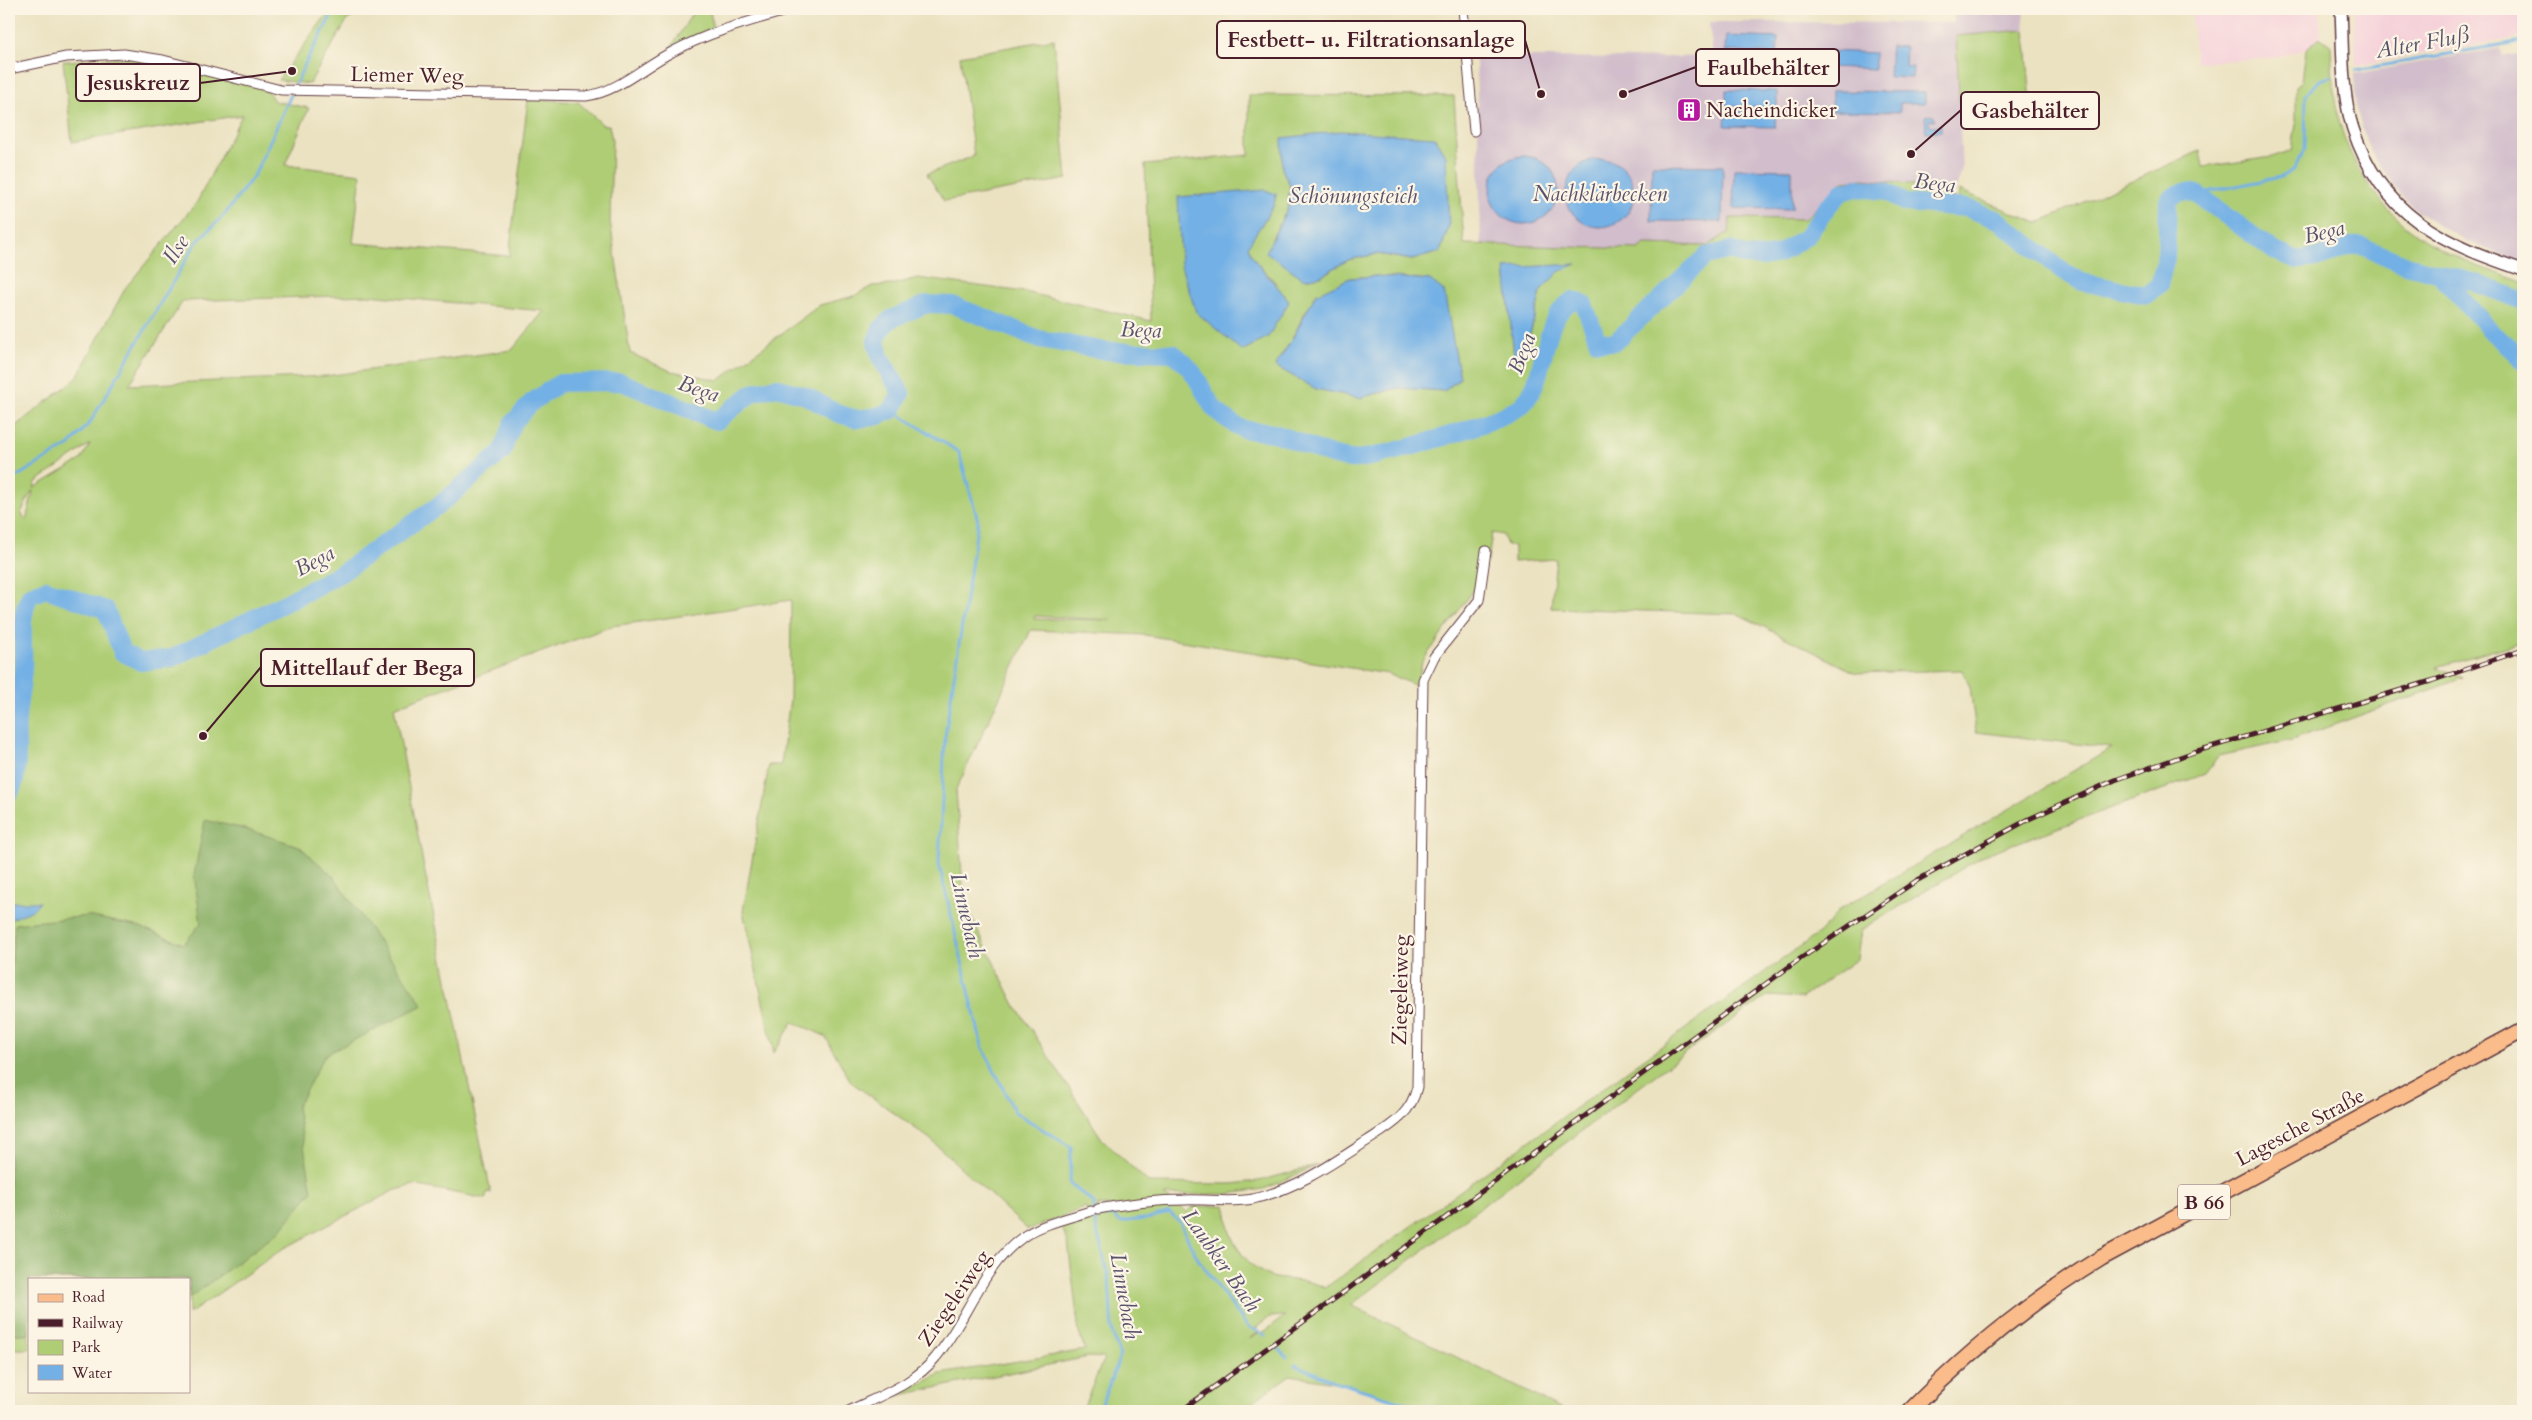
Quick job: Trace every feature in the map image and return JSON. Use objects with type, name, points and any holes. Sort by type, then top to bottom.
[{"type":"main road","name":"Lagesche Straße","points":[[1910,1411],[1969,1354],[2018,1313],[2057,1285],[2110,1253],[2523,1030]]},
{"type":"street","name":"Liemer Weg","points":[[9,69],[82,56],[141,55],[281,90],[593,95],[609,90],[672,52],[703,38],[792,9]]},
{"type":"street","points":[[1463,9],[1474,131]]},
{"type":"street","points":[[2341,9],[2347,100],[2353,128],[2373,172],[2392,198],[2415,220],[2442,238],[2466,250],[2523,270]]},
{"type":"street","name":"Ziegeleiweg","points":[[850,1411],[897,1388],[920,1373],[936,1358],[1003,1256],[1024,1237],[1094,1210],[1138,1203],[1185,1200],[1239,1200],[1275,1193],[1312,1176],[1403,1116],[1414,1100],[1417,1087],[1423,680],[1434,657],[1479,600],[1486,551]]},
{"type":"shaded area","points":[[1954,9],[2023,9],[2025,30],[1956,36],[1962,171],[1953,197],[1909,184],[1843,181],[1805,219],[1730,218],[1730,251],[1481,246],[1476,56],[1631,58],[1713,56],[1709,22],[1954,23]]},
{"type":"shaded area","points":[[2191,9],[2320,9],[2320,38],[2306,49],[2267,59],[2196,62]]},
{"type":"shaded area","points":[[2354,9],[2523,9],[2523,37],[2356,65]]},
{"type":"shaded area","points":[[2501,48],[2503,57],[2523,53],[2523,263],[2467,241],[2419,213],[2397,190],[2379,165],[2367,144],[2356,108],[2354,74]]},
{"type":"green space","points":[[331,9],[373,9],[348,19],[309,84],[278,80]]},
{"type":"green space","points":[[695,9],[710,9],[713,31],[671,48]]},
{"type":"green space","points":[[2025,30],[2031,103],[1960,112],[1956,36]]},
{"type":"green space","points":[[2320,38],[2331,44],[2337,112],[2344,135],[2364,178],[2378,197],[2411,230],[2431,243],[2460,259],[2523,282],[2523,642],[2436,667],[2463,678],[2292,740],[2219,756],[2205,774],[1986,854],[1861,930],[1857,959],[1802,998],[1767,996],[1686,1052],[1351,1305],[1566,1411],[1433,1411],[1340,1383],[1290,1375],[1240,1411],[1082,1411],[1104,1358],[1088,1357],[896,1396],[940,1374],[1085,1350],[1079,1333],[1068,1242],[1062,1228],[1089,1217],[1086,1207],[1028,1230],[930,1139],[851,1082],[825,1036],[793,1022],[774,1053],[743,911],[769,765],[781,765],[790,699],[791,600],[612,626],[394,707],[424,868],[491,1193],[487,1192],[486,1199],[414,1185],[393,1191],[281,1250],[190,1313],[190,1278],[28,1278],[28,1349],[9,1349],[9,431],[76,379],[126,287],[197,202],[242,115],[72,142],[63,61],[135,58],[265,87],[274,101],[309,108],[285,165],[361,174],[353,243],[509,256],[528,99],[578,102],[603,125],[609,125],[612,140],[610,221],[630,353],[671,371],[719,380],[820,305],[854,296],[872,286],[891,285],[918,278],[1025,292],[1151,321],[1145,165],[1249,155],[1249,95],[1454,96],[1464,244],[1639,249],[1645,244],[1708,246],[1725,234],[1729,234],[1730,218],[1805,219],[1843,181],[1863,179],[1909,184],[1958,199],[1959,190],[2037,223],[2200,151],[2203,167],[2272,157],[2292,150],[2296,124],[2296,86],[2302,81],[2306,50]],"holes":[[[1282,169],[1449,226],[1440,252],[1412,260],[1377,254],[1348,260],[1321,276],[1272,238],[1288,207],[1290,186]],[[1276,194],[1274,205],[1248,245],[1252,258],[1278,285],[1178,197]],[[1505,268],[1560,271],[1542,289],[1529,337],[1516,365]],[[1377,276],[1430,280],[1452,337],[1460,378],[1444,391],[1398,388],[1359,398],[1275,365],[1291,341],[1306,310],[1350,278]],[[368,295],[544,311],[512,350],[326,376],[129,385],[183,301]],[[90,444],[81,460],[34,488],[36,482]],[[33,491],[26,520],[21,513]],[[1492,533],[1503,535],[1507,545],[1514,546],[1514,562],[1556,559],[1551,608],[1738,614],[1856,673],[1962,670],[1970,687],[1976,732],[2112,748],[1842,908],[1819,933],[1325,1288],[1307,1282],[1269,1276],[1254,1267],[1237,1246],[1229,1229],[1225,1205],[1193,1207],[1187,1212],[1164,1195],[1228,1194],[1264,1189],[1318,1165],[1259,1181],[1231,1184],[1149,1183],[1102,1139],[1014,1003],[964,903],[956,790],[1031,630],[1145,635],[1388,674],[1417,686],[1422,662],[1478,584],[1480,561],[1488,561]],[[1035,616],[1112,620],[1034,619]],[[1098,1205],[1121,1207],[1108,1214],[1100,1216]],[[1285,1316],[1265,1331],[1250,1338],[1258,1333],[1256,1328],[1270,1317]]]},
{"type":"green space","points":[[1054,39],[1067,179],[944,201],[927,174],[974,156],[960,56]]},
{"type":"green space","points":[[205,820],[245,829],[299,846],[334,877],[423,1005],[325,1055],[297,1107],[312,1191],[279,1232],[190,1297],[190,1278],[28,1278],[28,1334],[9,1334],[9,986],[15,924],[88,916],[140,927],[184,944],[201,923],[194,875]]},
{"type":"water","points":[[1726,36],[1778,38],[1777,54],[1725,51]]},
{"type":"water","points":[[1891,46],[1906,47],[1905,66],[1913,67],[1912,78],[1889,77]]},
{"type":"water","points":[[1830,51],[1875,53],[1875,69],[1829,67]]},
{"type":"water","points":[[1726,90],[1777,91],[1777,107],[1726,106]]},
{"type":"water","points":[[1832,91],[1925,92],[1925,103],[1900,103],[1900,112],[1832,111]]},
{"type":"water","points":[[1726,111],[1776,112],[1775,127],[1725,126]]},
{"type":"water","points":[[1934,115],[1935,120],[1929,120],[1930,126],[1941,125],[1941,131],[1926,132],[1925,116]]},
{"type":"water","name":"Schönungsteich","points":[[1341,131],[1434,137],[1446,156],[1449,226],[1440,252],[1412,260],[1377,254],[1348,260],[1321,276],[1304,279],[1266,252],[1288,207],[1290,186],[1282,169],[1282,138]]},
{"type":"water","name":"Nachklärbecken","points":[[1524,156],[1537,159],[1548,166],[1555,177],[1558,190],[1555,203],[1548,214],[1537,221],[1524,224],[1511,221],[1500,214],[1493,203],[1490,190],[1493,177],[1500,166],[1511,159]]},
{"type":"water","name":"Nachklärbecken","points":[[1600,159],[1613,162],[1624,169],[1631,180],[1634,193],[1631,206],[1624,217],[1613,224],[1600,227],[1587,224],[1576,217],[1569,206],[1566,193],[1569,180],[1576,169],[1587,162]]},
{"type":"water","points":[[1652,165],[1723,166],[1722,222],[1651,221]]},
{"type":"water","points":[[1734,169],[1792,170],[1792,209],[1733,208]]},
{"type":"water","name":"Schönungsteich","points":[[1265,190],[1276,194],[1274,205],[1248,246],[1261,268],[1289,302],[1268,337],[1242,351],[1196,312],[1181,266],[1178,197]]},
{"type":"water","points":[[1577,264],[1560,271],[1542,289],[1530,334],[1515,366],[1505,268]]},
{"type":"water","points":[[1377,276],[1430,280],[1444,291],[1460,378],[1444,391],[1398,388],[1359,398],[1316,389],[1275,366],[1291,341],[1316,294],[1350,278]]},
{"type":"water","points":[[9,902],[40,902],[31,911],[9,920]]},
{"type":"waterway","name":"Ilse","points":[[9,481],[70,445],[91,421],[196,243],[226,213],[255,174],[305,64],[334,11],[339,9]]},
{"type":"waterway","name":"Alter Fluß","points":[[2356,70],[2523,41]]},
{"type":"waterway","name":"Alter Fluß","points":[[2197,194],[2281,177],[2294,169],[2305,149],[2306,95],[2318,81],[2330,76]]},
{"type":"waterway","name":"Bega","points":[[9,794],[17,768],[17,719],[23,670],[23,623],[26,604],[30,595],[46,589],[106,610],[122,652],[141,662],[172,658],[291,600],[343,572],[443,502],[502,452],[513,423],[532,402],[560,383],[621,382],[717,421],[752,393],[777,387],[806,396],[839,414],[857,419],[878,416],[892,410],[901,393],[880,357],[876,341],[881,329],[891,319],[927,304],[953,305],[1039,339],[1106,351],[1173,353],[1192,372],[1215,410],[1237,426],[1246,430],[1277,434],[1338,457],[1357,459],[1418,445],[1472,428],[1496,419],[1524,403],[1532,391],[1555,320],[1562,309],[1573,300],[1584,304],[1598,342],[1615,342],[1706,256],[1731,250],[1746,256],[1762,257],[1779,254],[1807,236],[1829,205],[1842,192],[1857,188],[1886,191],[1905,203],[1967,208],[1998,220],[2061,270],[2082,282],[2146,295],[2159,285],[2166,258],[2168,201],[2178,194],[2188,192],[2197,194],[2274,251],[2298,260],[2323,257],[2347,246],[2362,246],[2406,265],[2476,283],[2523,301]]},
{"type":"waterway","name":"Bega","points":[[2440,275],[2492,332],[2523,360]]},
{"type":"waterway","name":"Linnebach","points":[[892,410],[959,452],[978,521],[945,736],[939,864],[982,1046],[1015,1112],[1071,1147],[1070,1184],[1094,1203],[1094,1218],[1109,1279],[1112,1332],[1120,1356],[1099,1411]]},
{"type":"waterway","name":"Laubker Bach","points":[[1094,1218],[1113,1215],[1120,1222],[1152,1218],[1169,1212],[1179,1221],[1198,1259],[1247,1326],[1265,1335]]},
{"type":"waterway","name":"Laubker Bach","points":[[1279,1349],[1287,1357]]},
{"type":"waterway","name":"Laubker Bach","points":[[1295,1365],[1334,1381],[1412,1405],[1464,1411]]},
{"type":"railway","points":[[1181,1411],[1797,961],[1916,881],[2029,819],[2115,780],[2194,752],[2431,681],[2523,650]]},
{"type":"place","name":"Jesuskreuz","points":[[292,71]]},
{"type":"place","name":"Festbett- u. Filtrationsanlage","points":[[1541,94]]},
{"type":"place","name":"Faulbehälter","points":[[1623,94]]},
{"type":"place","name":"Nacheindicker","points":[[1689,110]]},
{"type":"place","name":"Gasbehälter","points":[[1911,154]]},
{"type":"place","name":"Mittellauf der Bega","points":[[203,736]]}]
